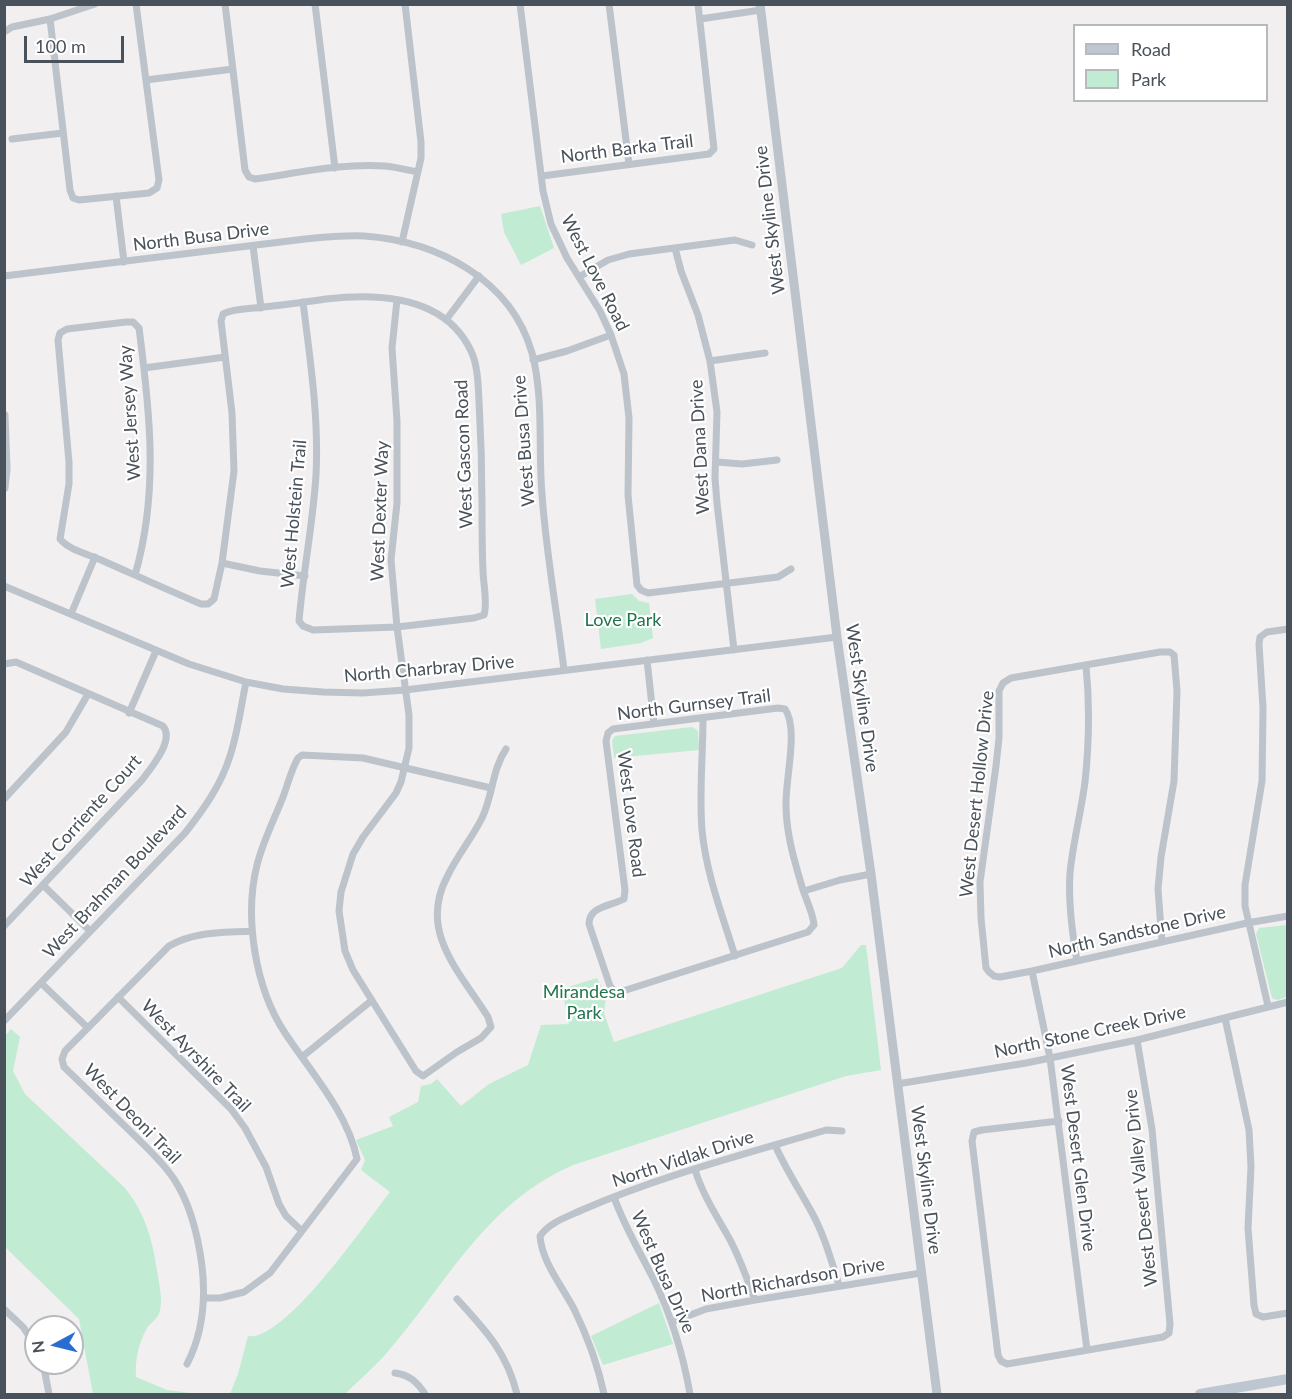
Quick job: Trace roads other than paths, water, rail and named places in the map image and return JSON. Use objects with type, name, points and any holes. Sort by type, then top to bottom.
[{"type":"main road","points":[[1200,1395],[1287,1379]]},
{"type":"street","points":[[4,32],[12,27],[50,19],[95,4]]},
{"type":"street","points":[[50,19],[70,190],[73,198],[79,200],[149,193],[157,188],[159,180],[136,4]]},
{"type":"street","points":[[225,4],[245,170],[249,177],[255,179],[335,168],[386,166],[417,172]]},
{"type":"street","points":[[315,4],[335,168]]},
{"type":"street","points":[[402,242],[421,158],[405,4]]},
{"type":"street","name":"West Love Road","points":[[520,4],[542,176],[551,224],[600,311],[624,374],[629,418],[628,495],[637,585],[648,593],[726,584]]},
{"type":"street","points":[[609,4],[629,164]]},
{"type":"street","points":[[698,4],[700,19],[760,7]]},
{"type":"street","name":"West Skyline Drive","points":[[760,7],[837,637],[871,874],[937,1395]]},
{"type":"street","name":"North Barka Trail","points":[[542,176],[709,154],[714,149],[700,19]]},
{"type":"street","points":[[146,80],[233,69]]},
{"type":"street","points":[[12,139],[63,133]]},
{"type":"street","points":[[116,196],[124,262]]},
{"type":"street","name":"North Busa Drive","points":[[4,276],[335,236],[364,236],[402,242]]},
{"type":"street","points":[[579,277],[608,261],[629,254],[735,240],[752,245]]},
{"type":"street","name":"West Busa Drive","points":[[402,242],[444,255],[479,276],[502,297],[516,316],[526,336],[537,382],[542,495],[564,670]]},
{"type":"street","points":[[253,246],[261,308]]},
{"type":"street","name":"West Dana Drive","points":[[675,248],[698,315],[710,361],[717,412],[715,478],[717,503],[735,650]]},
{"type":"street","points":[[71,614],[95,557],[201,604],[208,604],[214,599],[222,563],[234,471],[232,413],[221,321],[223,314],[229,311],[356,296],[397,300],[422,307],[446,320],[479,276]]},
{"type":"street","name":"West Dexter Way","points":[[397,300],[392,348],[397,421],[397,503],[391,560],[410,731],[406,766],[396,793],[353,854],[341,892],[340,921],[345,951],[353,970],[416,1071],[423,1076],[481,1038],[491,1027],[489,1017],[442,944],[437,927],[436,911],[447,876],[484,814],[491,788]]},
{"type":"street","name":"West Holstein Trail","points":[[303,302],[314,397],[316,476],[299,621],[303,626],[313,630],[397,627]]},
{"type":"street","name":"West Gascon Road","points":[[397,627],[474,618],[484,615],[487,606],[483,570],[480,418],[476,371],[472,353],[465,341],[446,320]]},
{"type":"street","name":"West Jersey Way","points":[[95,557],[64,544],[60,539],[69,473],[68,437],[57,340],[60,333],[67,330],[134,322],[139,328],[144,368],[150,430],[151,482],[148,511],[135,575]]},
{"type":"street","points":[[533,360],[567,351],[611,335]]},
{"type":"street","points":[[710,361],[765,353]]},
{"type":"street","points":[[144,368],[225,357]]},
{"type":"street","points":[[4,415],[6,469],[4,488]]},
{"type":"street","points":[[717,462],[742,464],[777,460]]},
{"type":"street","points":[[222,563],[260,571],[305,576]]},
{"type":"street","points":[[726,584],[778,577],[791,569]]},
{"type":"street","name":"North Charbray Drive","points":[[4,586],[211,672],[283,689],[323,692],[363,693],[405,690],[837,637]]},
{"type":"street","points":[[1268,1006],[1247,923],[1245,885],[1258,810],[1263,753],[1260,637],[1267,632],[1287,629]]},
{"type":"street","points":[[7,663],[16,662],[129,713],[156,651]]},
{"type":"street","points":[[1077,961],[1072,934],[1070,875],[1086,765],[1089,720],[1086,666],[1170,652],[1174,655],[1177,691],[1174,781],[1158,889],[1162,942]]},
{"type":"street","points":[[647,660],[654,724]]},
{"type":"street","name":"West Desert Hollow Drive","points":[[994,976],[986,968],[980,882],[999,738],[999,691],[1011,678],[1086,666]]},
{"type":"street","name":"West Brahman Boulevard","points":[[4,1021],[185,833],[213,795],[230,756],[246,682]]},
{"type":"street","points":[[4,798],[66,732],[88,694]]},
{"type":"street","name":"North Gurnsey Trail","points":[[608,733],[613,729],[778,708],[785,709],[789,714],[790,749],[786,803],[787,825],[804,891]]},
{"type":"street","name":"West Corriente Court","points":[[4,926],[142,780],[154,763],[167,739],[166,730],[163,726],[129,713]]},
{"type":"street","points":[[703,718],[701,803],[705,854],[710,878],[735,956],[808,932],[814,925],[804,891],[840,880],[871,874]]},
{"type":"street","name":"West Love Road","points":[[608,733],[606,741],[625,890],[624,899],[592,911],[589,924],[610,986],[615,992],[623,992],[735,956]]},
{"type":"street","points":[[204,1298],[232,1296],[244,1292],[270,1273],[357,1159],[341,1118],[317,1077],[283,1030],[273,1012],[257,963],[252,931],[256,867],[262,846],[298,758],[302,755],[363,758],[406,766],[491,788],[498,761],[506,748]]},
{"type":"street","points":[[44,886],[90,931]]},
{"type":"street","name":"North Sandstone Drive","points":[[994,976],[1032,971],[1287,916]]},
{"type":"street","points":[[41,983],[88,1028],[158,955],[182,939],[198,934],[252,931]]},
{"type":"street","name":"West Desert Glen Drive","points":[[1032,971],[1050,1058],[1087,1350]]},
{"type":"street","name":"West Ayrshire Trail","points":[[118,997],[231,1109],[245,1128],[266,1167],[279,1204],[286,1216],[302,1231]]},
{"type":"street","points":[[302,1057],[371,1001]]},
{"type":"street","name":"North Stone Creek Drive","points":[[897,1084],[1050,1058],[1137,1040],[1287,1002]]},
{"type":"street","points":[[1226,1018],[1249,1130],[1251,1167],[1248,1228],[1256,1314],[1263,1317],[1287,1313]]},
{"type":"street","name":"West Deoni Trail","points":[[88,1028],[64,1052],[62,1059],[64,1067],[160,1161],[175,1180],[196,1228],[204,1298],[198,1338],[187,1364]]},
{"type":"street","name":"West Desert Valley Drive","points":[[1087,1350],[1163,1337],[1169,1333],[1152,1129],[1137,1040]]},
{"type":"street","points":[[1059,1121],[974,1132],[972,1141],[998,1355],[1001,1361],[1007,1364],[1087,1350]]},
{"type":"street","name":"North Vidlak Drive","points":[[604,1395],[598,1369],[575,1312],[544,1254],[540,1236],[545,1229],[614,1197],[695,1170],[826,1130],[842,1131]]},
{"type":"street","points":[[775,1145],[812,1213],[828,1250],[839,1285]]},
{"type":"street","points":[[695,1170],[711,1209],[743,1266],[755,1300]]},
{"type":"street","name":"West Busa Drive","points":[[614,1197],[628,1232],[654,1280],[672,1322],[681,1348],[690,1395]]},
{"type":"street","name":"North Richardson Drive","points":[[672,1322],[706,1309],[921,1273]]},
{"type":"street","points":[[458,1299],[492,1338],[504,1358],[517,1395]]},
{"type":"street","points":[[4,1309],[24,1328]]},
{"type":"street","points":[[395,1373],[413,1378],[425,1395]]},
{"type":"street","points":[[45,1375],[49,1395]]},
{"type":"park label","name":"Love Park","points":[[623,620]]},
{"type":"park label","name":"Mirandesa Park","points":[[584,1002]]}]
